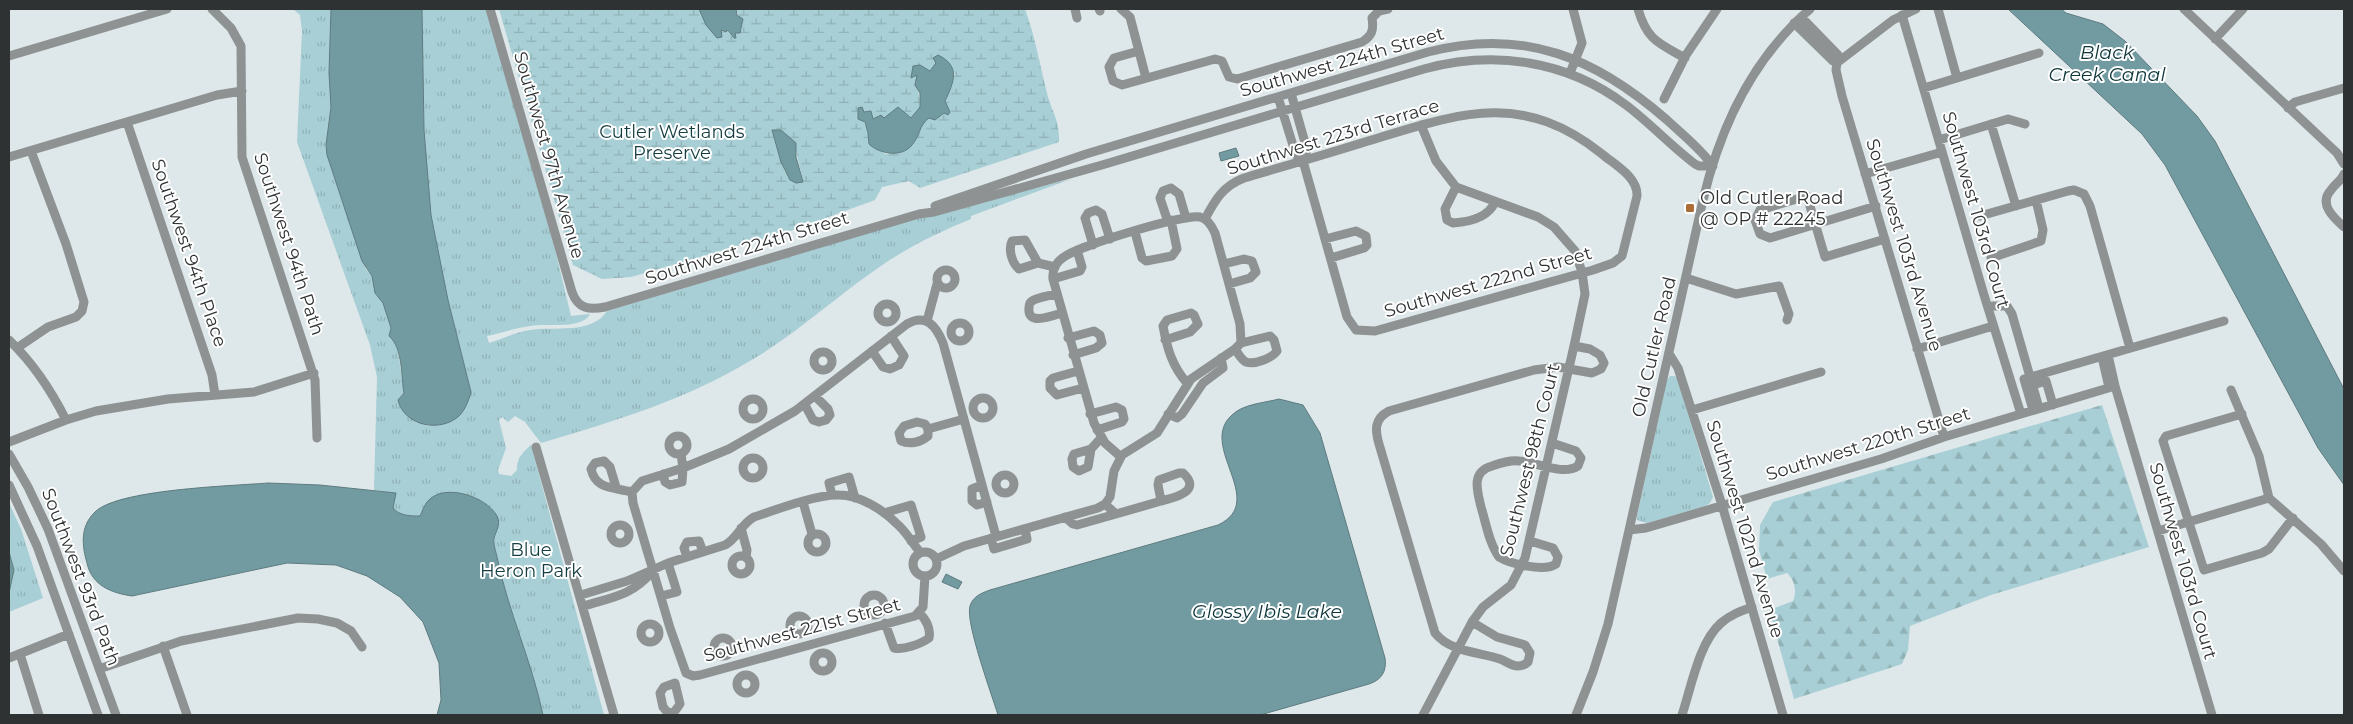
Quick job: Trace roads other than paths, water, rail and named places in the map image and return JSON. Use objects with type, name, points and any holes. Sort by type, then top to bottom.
[{"type":"street","points":[[9,56],[167,9]]},
{"type":"street","name":"Southwest 94th Path","points":[[212,9],[231,28],[240,44],[242,157],[314,373],[317,397],[316,438]]},
{"type":"street","name":"Southwest 97th Avenue","points":[[490,9],[572,292],[576,301],[584,307]]},
{"type":"street","points":[[1121,9],[1130,17],[1146,78]]},
{"type":"street","points":[[1139,51],[1114,58],[1109,67],[1113,81],[1122,85],[1214,59],[1222,61],[1229,77],[1237,79],[1362,42],[1368,38],[1374,29],[1372,18],[1379,12],[1388,9]]},
{"type":"street","points":[[1570,74],[1582,40],[1573,9]]},
{"type":"street","points":[[1638,9],[1643,25],[1650,36],[1685,58]]},
{"type":"street","points":[[1664,98],[1685,58],[1717,9]]},
{"type":"street","name":"Old Cutler Road","points":[[1576,715],[1593,672],[1608,624],[1713,166],[1732,114],[1749,82],[1771,49],[1810,9]]},
{"type":"street","points":[[1838,62],[1902,15],[1916,9]]},
{"type":"street","points":[[1938,9],[1957,78]]},
{"type":"street","points":[[2184,9],[2337,153],[2344,164]]},
{"type":"street","points":[[2215,39],[2243,9]]},
{"type":"street","name":"Southwest 103rd Court","points":[[1902,15],[1993,326],[2022,414]]},
{"type":"street","name":"Southwest 103rd Avenue","points":[[1798,20],[1838,55],[1836,70],[1944,437]]},
{"type":"street","name":"Southwest 224th Street","points":[[584,307],[605,307],[919,214],[957,198],[1086,154],[1428,52],[1466,45],[1520,46],[1550,51],[1576,60],[1606,74],[1633,92],[1702,150],[1713,166]]},
{"type":"street","points":[[1924,88],[2039,53]]},
{"type":"street","name":"Southwest 224th Street","points":[[919,214],[934,212],[1091,168],[1431,67],[1460,61],[1484,59],[1515,60],[1545,66],[1570,74],[1602,89],[1627,106],[1699,166],[1713,166]]},
{"type":"street","points":[[2288,108],[2295,102],[2344,88]]},
{"type":"street","points":[[9,157],[217,95],[242,91]]},
{"type":"street","points":[[1291,93],[1307,150],[1303,161]]},
{"type":"street","points":[[1278,97],[1296,154],[1303,161],[1325,239],[1331,258],[1361,250],[1367,245],[1366,236],[1356,230],[1325,239]]},
{"type":"street","name":"Southwest 223rd Terrace","points":[[1205,219],[1221,192],[1230,184],[1421,125],[1454,117],[1502,112],[1532,117],[1555,125],[1584,140],[1633,182],[1637,192],[1627,242],[1622,256]]},
{"type":"street","points":[[1938,140],[2008,119],[2025,124]]},
{"type":"street","name":"Southwest 94th Place","points":[[127,122],[212,375],[215,395]]},
{"type":"street","points":[[1991,124],[2016,206]]},
{"type":"street","points":[[1421,125],[1436,161],[1456,187],[1445,209],[1450,222],[1456,223],[1481,217],[1490,211],[1495,202]]},
{"type":"street","points":[[17,348],[39,332],[73,318],[82,311],[84,300],[31,150]]},
{"type":"street","points":[[1866,174],[1942,152]]},
{"type":"street","points":[[2344,174],[2327,195],[2326,200],[2329,211],[2344,227]]},
{"type":"street","name":"Southwest 98th Court","points":[[1423,715],[1472,622],[1483,607],[1511,585],[1522,565],[1530,541],[1585,294],[1582,272],[1575,251],[1554,227],[1538,218],[1456,187]]},
{"type":"street","points":[[1135,232],[1142,258],[1146,261],[1172,256],[1177,249],[1160,198],[1166,189],[1176,190],[1179,194],[1186,218]]},
{"type":"street","points":[[1980,216],[2074,190],[2084,194],[2090,206],[2130,348]]},
{"type":"street","points":[[1876,206],[1816,224],[1767,238],[1760,234],[1755,220],[1760,210],[1807,196],[1816,224],[1826,257],[1885,239]]},
{"type":"street","points":[[1991,258],[2041,241],[2043,230],[2036,200]]},
{"type":"street","points":[[1093,245],[1085,218],[1088,213],[1096,210],[1102,214],[1110,239]]},
{"type":"street","points":[[936,559],[956,549],[1105,504],[1110,497],[1114,471],[1121,457],[1152,438],[1187,383],[1197,373],[1238,346],[1242,329],[1215,233],[1210,222],[1205,219],[1199,217],[1169,221],[1110,239],[1077,250],[1065,256],[1055,266],[1053,279],[1056,294],[1090,414],[1099,434],[1121,457]]},
{"type":"street","points":[[1053,279],[1080,270],[1082,267],[1077,250]]},
{"type":"street","name":"Southwest 222nd Street","points":[[1331,258],[1347,317],[1353,328],[1359,331],[1375,331],[1608,265],[1622,256]]},
{"type":"street","points":[[1224,264],[1248,259],[1252,261],[1256,272],[1250,278],[1229,284]]},
{"type":"street","points":[[1038,263],[1055,266]]},
{"type":"street","points":[[1686,278],[1736,294],[1779,286],[1789,314],[1787,320]]},
{"type":"street","points":[[927,321],[937,284]]},
{"type":"street","points":[[1056,294],[1033,300],[1029,306],[1029,312],[1032,317],[1039,319],[1062,313]]},
{"type":"street","points":[[1993,306],[2003,305],[2010,310],[2036,409]]},
{"type":"street","points":[[892,321],[899,330]]},
{"type":"street","points":[[632,492],[642,481],[683,468],[763,430],[816,397],[899,330],[914,321],[927,321],[934,325],[940,338],[987,502],[994,537]]},
{"type":"street","points":[[2029,380],[2130,348],[2224,322]]},
{"type":"street","points":[[1917,349],[1993,326]]},
{"type":"street","points":[[1068,338],[1094,331],[1100,335],[1102,343],[1096,348],[1073,355]]},
{"type":"street","points":[[940,338],[951,333]]},
{"type":"street","points":[[872,351],[883,367],[890,368],[899,365],[904,356],[891,336]]},
{"type":"street","points":[[9,340],[45,383],[66,420]]},
{"type":"street","points":[[1165,340],[1174,367],[1187,383]]},
{"type":"street","points":[[1472,622],[1490,634],[1525,646],[1530,653],[1528,662],[1521,666],[1516,666],[1479,655],[1437,636],[1431,624],[1376,433],[1378,420],[1384,414],[1395,409],[1534,370],[1558,366],[1592,373],[1598,371],[1603,366],[1602,358],[1596,352],[1574,346]]},
{"type":"street","name":"Southwest 102nd Avenue","points":[[1670,355],[1678,368],[1722,505],[1783,715]]},
{"type":"street","name":"Southwest 103rd Court","points":[[2105,356],[2112,387],[2158,531],[2212,715]]},
{"type":"street","points":[[1168,414],[1177,418],[1182,414],[1198,389],[1223,368],[1221,358]]},
{"type":"street","points":[[829,369],[838,379]]},
{"type":"street","points":[[1078,371],[1053,378],[1050,381],[1050,388],[1057,395],[1083,388]]},
{"type":"street","points":[[1692,410],[1821,372]]},
{"type":"street","points":[[9,442],[66,420],[96,411],[150,402],[260,390],[314,373]]},
{"type":"street","points":[[2029,380],[2046,381],[2053,404]]},
{"type":"street","name":"Southwest 220th Street","points":[[1629,530],[1646,528],[1881,459],[1944,437],[2112,387]]},
{"type":"street","points":[[2231,390],[2259,456],[2269,498],[2321,544],[2344,571]]},
{"type":"street","points":[[805,405],[813,420],[818,422],[826,420],[830,415],[828,409],[816,397]]},
{"type":"street","points":[[1090,414],[1116,407],[1122,410],[1124,419],[1119,424],[1099,434],[1091,449]]},
{"type":"street","points":[[928,429],[974,412]]},
{"type":"street","points":[[2242,414],[2166,436],[2163,441],[2204,570],[2208,571],[2269,549],[2293,518]]},
{"type":"street","points":[[758,418],[763,430]]},
{"type":"street","points":[[741,442],[749,459]]},
{"type":"street","points":[[1530,541],[1553,548],[1557,553],[1558,560],[1554,566],[1522,565],[1505,560],[1496,553],[1478,494],[1477,479],[1484,469],[1507,462],[1519,461],[1572,470],[1580,464],[1581,458],[1576,451],[1552,443]]},
{"type":"street","points":[[536,446],[581,595],[614,715]]},
{"type":"street","name":"Southwest 93rd Path","points":[[9,454],[45,522],[116,715]]},
{"type":"street","points":[[663,474],[668,484],[674,485],[683,479],[681,454]]},
{"type":"street","points":[[832,495],[829,483],[848,476],[854,498]]},
{"type":"street","name":"Southwest 93rd Path","points":[[9,485],[32,532],[98,715]]},
{"type":"street","points":[[616,487],[632,492]]},
{"type":"street","points":[[987,502],[977,505],[972,500],[972,489],[996,488]]},
{"type":"street","points":[[632,492],[653,571],[686,674],[675,683]]},
{"type":"street","points":[[581,595],[653,571],[668,563],[728,544],[740,528],[754,517],[832,495],[854,498],[884,513],[898,524],[920,552]]},
{"type":"street","points":[[2158,531],[2269,498]]},
{"type":"street","points":[[1065,517],[1077,525],[1161,501]]},
{"type":"street","points":[[803,502],[812,534]]},
{"type":"street","points":[[1105,504],[1116,514]]},
{"type":"street","points":[[884,513],[911,505],[921,537],[911,540]]},
{"type":"street","points":[[740,528],[747,550],[746,557]]},
{"type":"street","points":[[630,533],[641,529]]},
{"type":"street","points":[[687,557],[684,548],[687,542],[699,541],[703,552]]},
{"type":"street","points":[[920,552],[928,552],[936,559],[936,569],[932,574],[925,576],[918,574],[913,568],[914,557],[920,552]]},
{"type":"street","points":[[661,596],[676,592],[668,563]]},
{"type":"street","points":[[584,606],[630,592],[640,586],[653,571]]},
{"type":"street","name":"Southwest 221st Street","points":[[686,674],[696,676],[912,616],[919,613],[923,607],[925,576]]},
{"type":"street","points":[[1682,715],[1701,655],[1712,634],[1730,616],[1752,607]]},
{"type":"street","points":[[876,614],[894,648],[901,648],[924,642],[929,638],[930,633],[925,618],[919,613]]},
{"type":"street","points":[[99,669],[163,646],[271,622],[308,618],[327,620],[344,626],[362,647]]},
{"type":"street","points":[[659,631],[670,628]]},
{"type":"street","points":[[9,658],[69,634]]},
{"type":"street","points":[[802,635],[804,646]]},
{"type":"street","points":[[818,642],[820,652]]},
{"type":"street","points":[[163,646],[187,715]]},
{"type":"street","points":[[20,654],[39,715]]},
{"type":"street","points":[[726,656],[728,667]]},
{"type":"street","points":[[741,664],[744,674]]},
{"type":"water","points":[[331,9],[422,9],[424,130],[431,215],[448,300],[471,392],[461,414],[451,421],[442,424],[424,424],[415,421],[407,416],[398,400],[404,393],[401,363],[397,348],[389,336],[391,328],[383,303],[375,293],[372,276],[362,261],[327,155],[326,145],[331,107],[329,73]]},
{"type":"water","points":[[699,9],[736,9],[737,15],[743,19],[740,33],[735,33],[736,38],[734,38],[728,30],[726,32],[721,30],[722,37],[717,38],[706,25]]},
{"type":"water","name":"Black Creek Canal","points":[[2008,9],[2061,9],[2066,13],[2103,24],[2125,41],[2197,116],[2215,141],[2344,389],[2344,485],[2318,448],[2165,165],[2142,134]]},
{"type":"water","points":[[938,55],[950,64],[954,75],[945,101],[950,112],[948,115],[944,113],[935,120],[929,118],[923,124],[912,145],[902,152],[884,152],[873,147],[869,144],[865,122],[858,119],[858,108],[862,107],[864,112],[871,111],[873,119],[881,115],[884,118],[898,107],[911,118],[920,107],[920,93],[915,85],[917,75],[911,78],[913,66],[920,65],[930,71],[936,63],[933,58]]},
{"type":"water","points":[[772,130],[781,130],[796,143],[796,157],[803,182],[796,183],[790,180],[781,162]]},
{"type":"water","points":[[1236,148],[1239,156],[1221,161],[1219,153]]},
{"type":"water","name":"Glossy Ibis Lake","points":[[1279,399],[1303,405],[1320,433],[1385,658],[1384,671],[1380,678],[1369,684],[1260,715],[998,715],[971,627],[970,606],[973,600],[978,595],[990,590],[1218,525],[1232,515],[1237,502],[1236,488],[1222,442],[1223,428],[1232,415],[1242,408]]},
{"type":"water","points":[[268,483],[320,485],[396,493],[393,508],[399,513],[409,516],[420,516],[427,502],[434,496],[443,493],[464,494],[484,503],[498,519],[494,543],[513,617],[533,676],[543,715],[437,715],[441,700],[439,663],[423,622],[400,597],[367,576],[336,565],[287,563],[132,596],[110,590],[98,583],[93,577],[85,557],[84,530],[89,518],[106,505],[125,499],[176,490]]},
{"type":"water","points":[[9,552],[14,570],[9,593]]},
{"type":"water","points":[[946,574],[962,582],[958,589],[942,582]]},
{"type":"place","name":"Old Cutler Road @ OP # 22245","points":[[1690,208]]},
{"type":"park label","name":"Cutler Wetlands Preserve","points":[[672,142]]},
{"type":"park label","name":"Blue Heron Park","points":[[531,560]]}]
